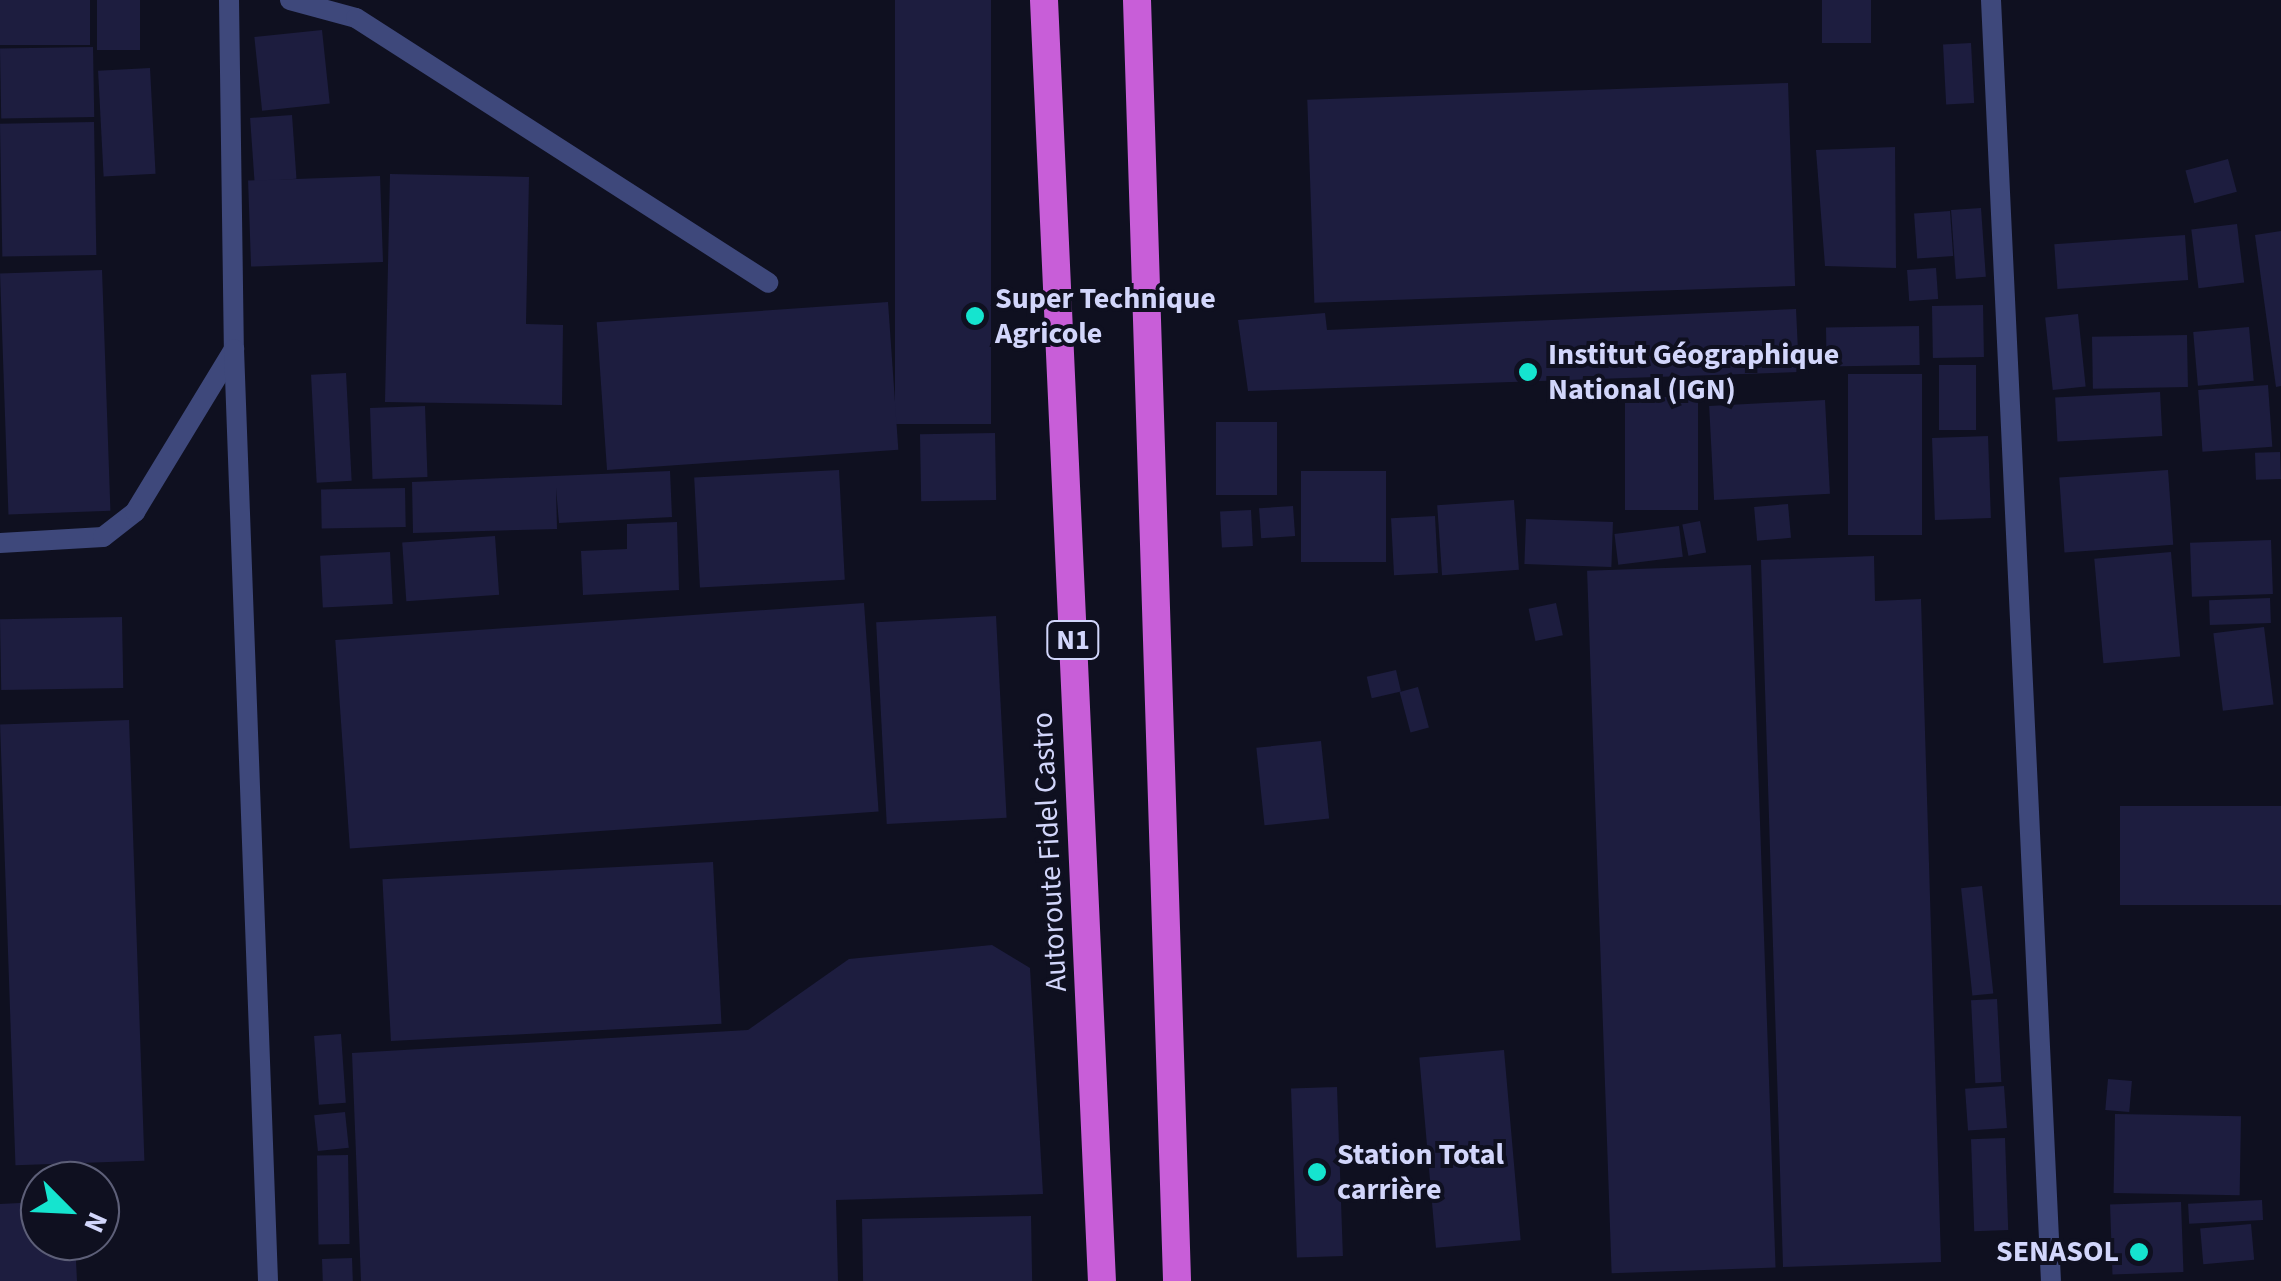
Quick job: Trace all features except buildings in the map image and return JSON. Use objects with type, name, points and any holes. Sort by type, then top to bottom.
[{"type":"highway","name":"Autoroute Fidel Castro","points":[[1044,0],[1102,1281]]},
{"type":"highway","points":[[1137,0],[1177,1281]]},
{"type":"street","points":[[228,0],[234,349],[268,1281]]},
{"type":"street","points":[[290,0],[356,18],[768,283]]},
{"type":"street","points":[[1991,0],[2051,1281]]},
{"type":"street","points":[[0,543],[104,537],[134,512],[234,349]]},
{"type":"place","name":"Super Technique Agricole","points":[[975,316]]},
{"type":"place","name":"Institut Géographique National (IGN)","points":[[1528,372]]},
{"type":"place","name":"Station Total carrière","points":[[1317,1172]]},
{"type":"place","name":"SENASOL","points":[[2139,1252]]}]
